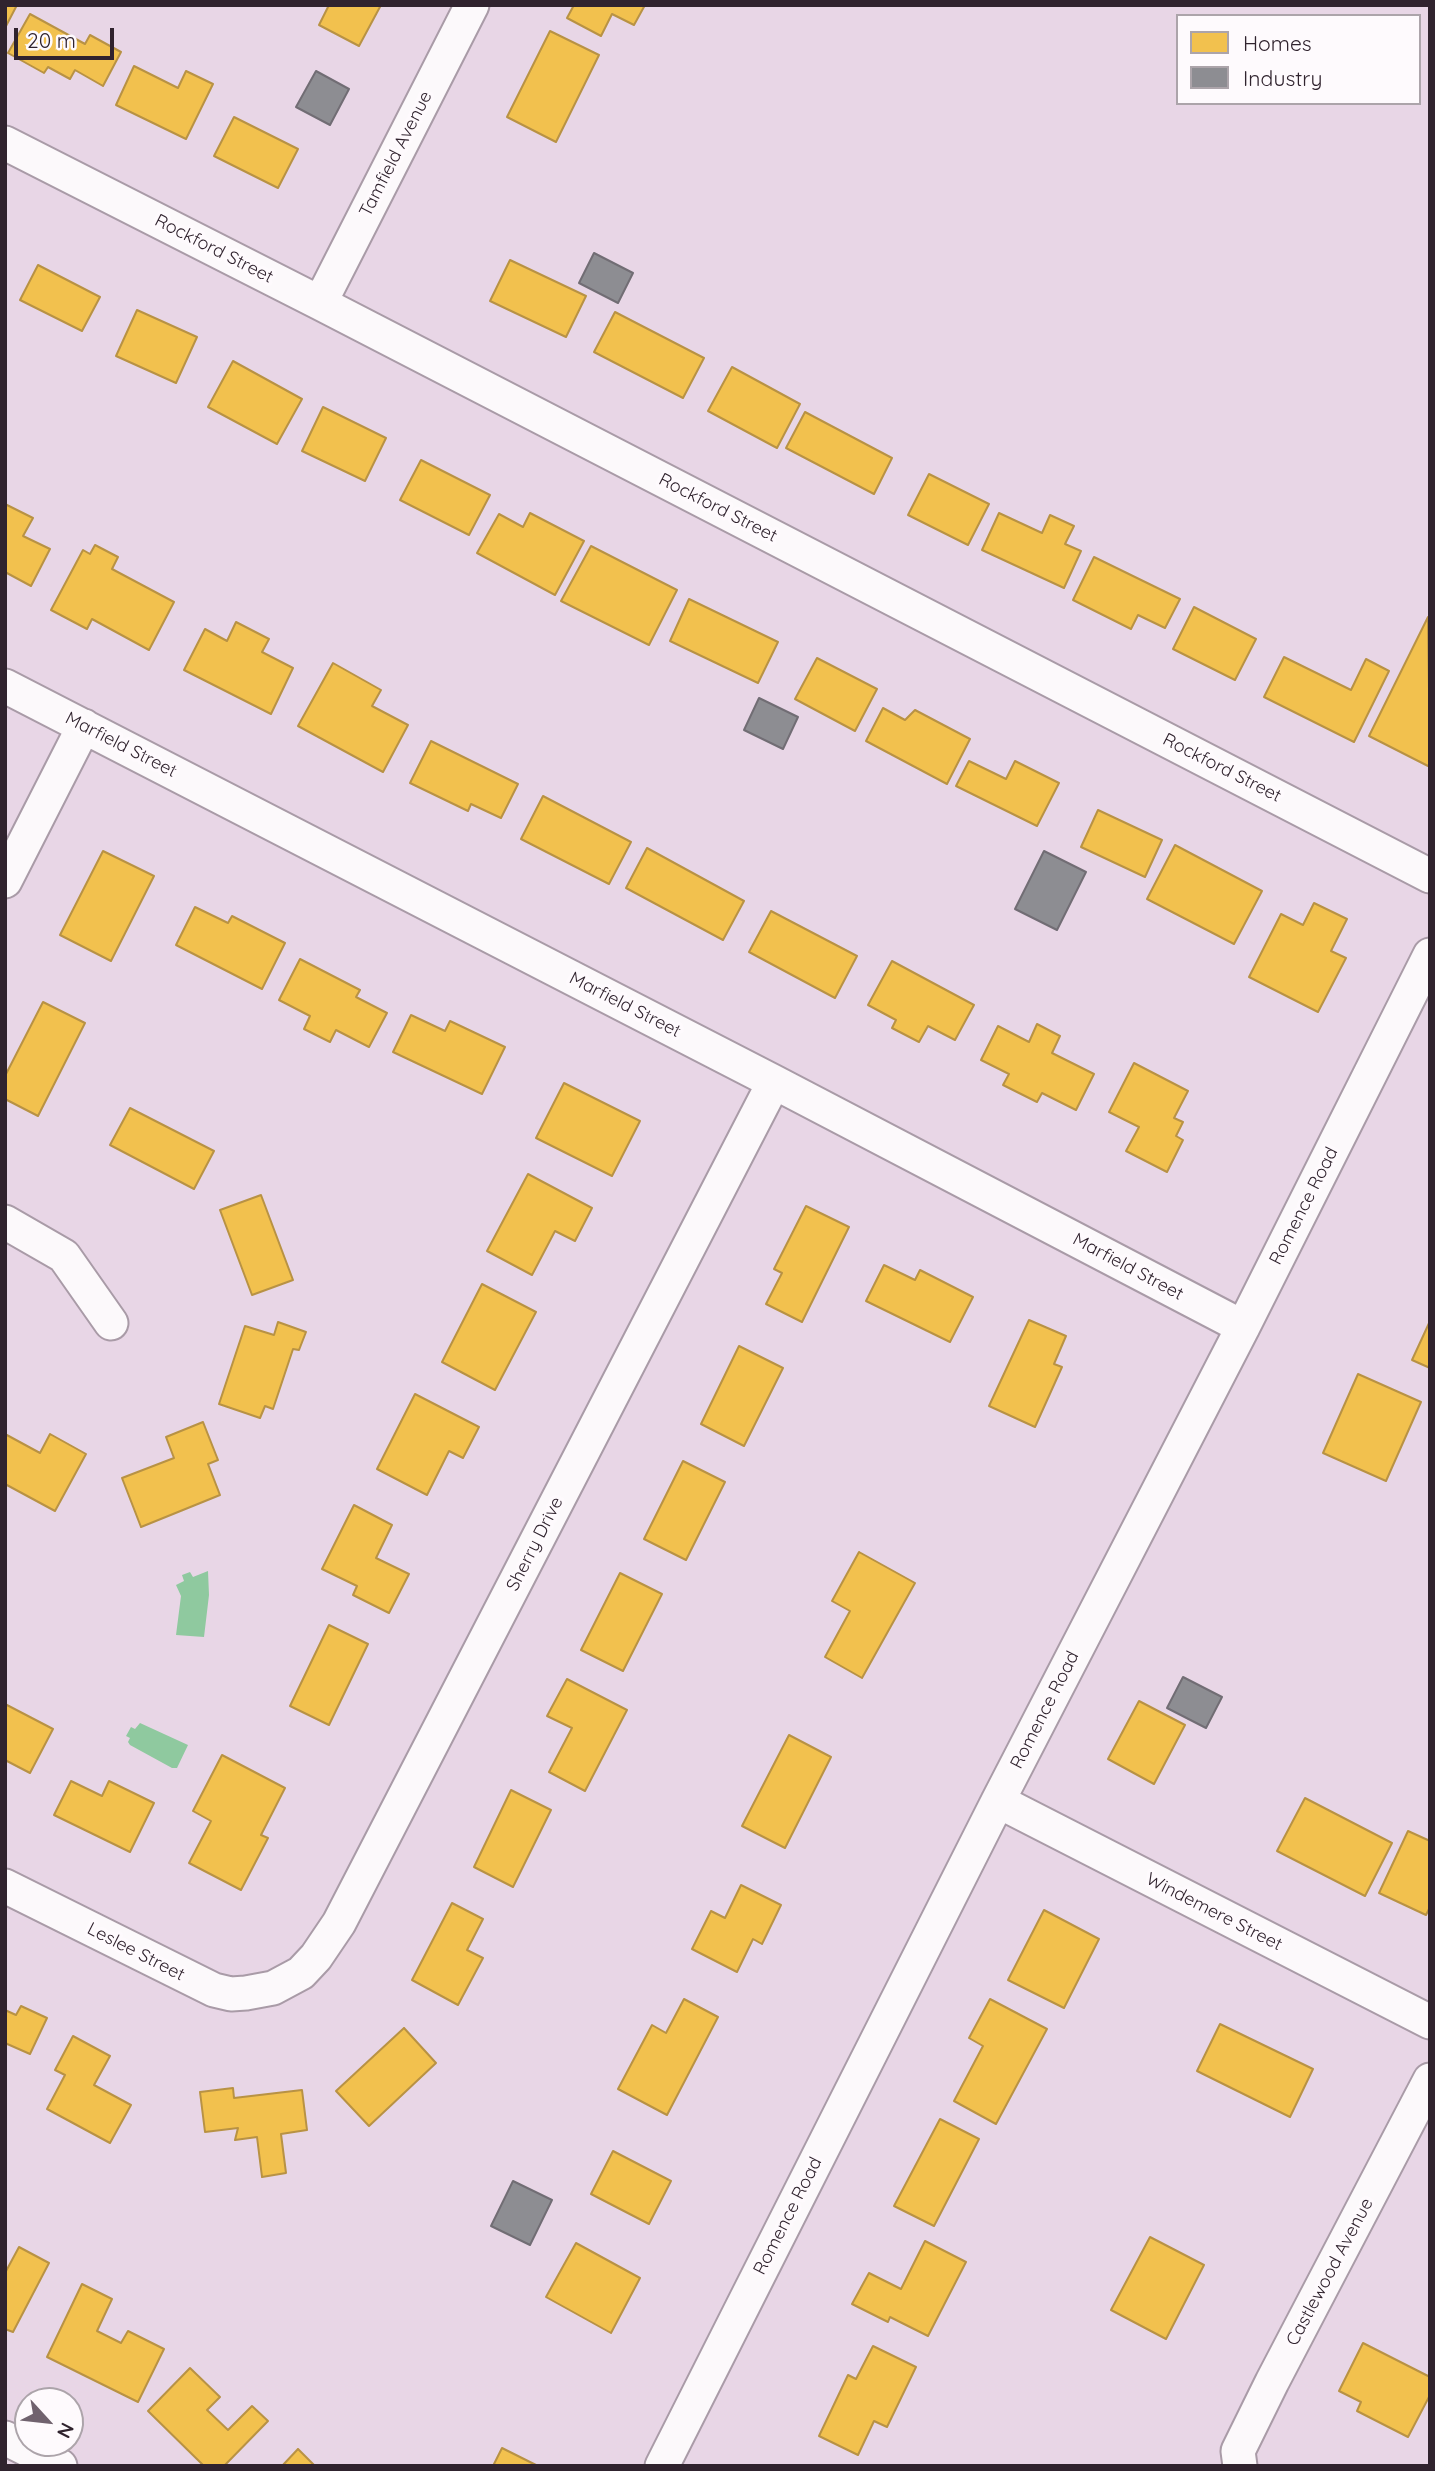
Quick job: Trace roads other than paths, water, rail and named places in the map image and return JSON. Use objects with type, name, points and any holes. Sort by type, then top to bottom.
[{"type":"street","name":"Tamfield Avenue","points":[[320,303],[472,5]]},
{"type":"street","name":"Rockford Street","points":[[5,143],[1430,876]]},
{"type":"street","name":"Marfield Street","points":[[5,686],[774,1082],[1242,1327]]},
{"type":"street","points":[[5,881],[84,726]]},
{"type":"street","name":"Romence Road","points":[[662,2466],[1430,955]]},
{"type":"street","name":"Sherry Drive","points":[[273,1988],[301,1973],[316,1957],[339,1923],[774,1082]]},
{"type":"street","points":[[5,1222],[64,1256],[111,1323]]},
{"type":"street","name":"Windemere Street","points":[[998,1801],[1430,2022]]},
{"type":"street","name":"Leslee Street","points":[[5,1886],[214,1990],[231,1994],[273,1988]]},
{"type":"street","name":"Castlewood Avenue","points":[[1240,2466],[1238,2451],[1430,2080]]},
{"type":"street","points":[[5,2438],[60,2466]]}]
